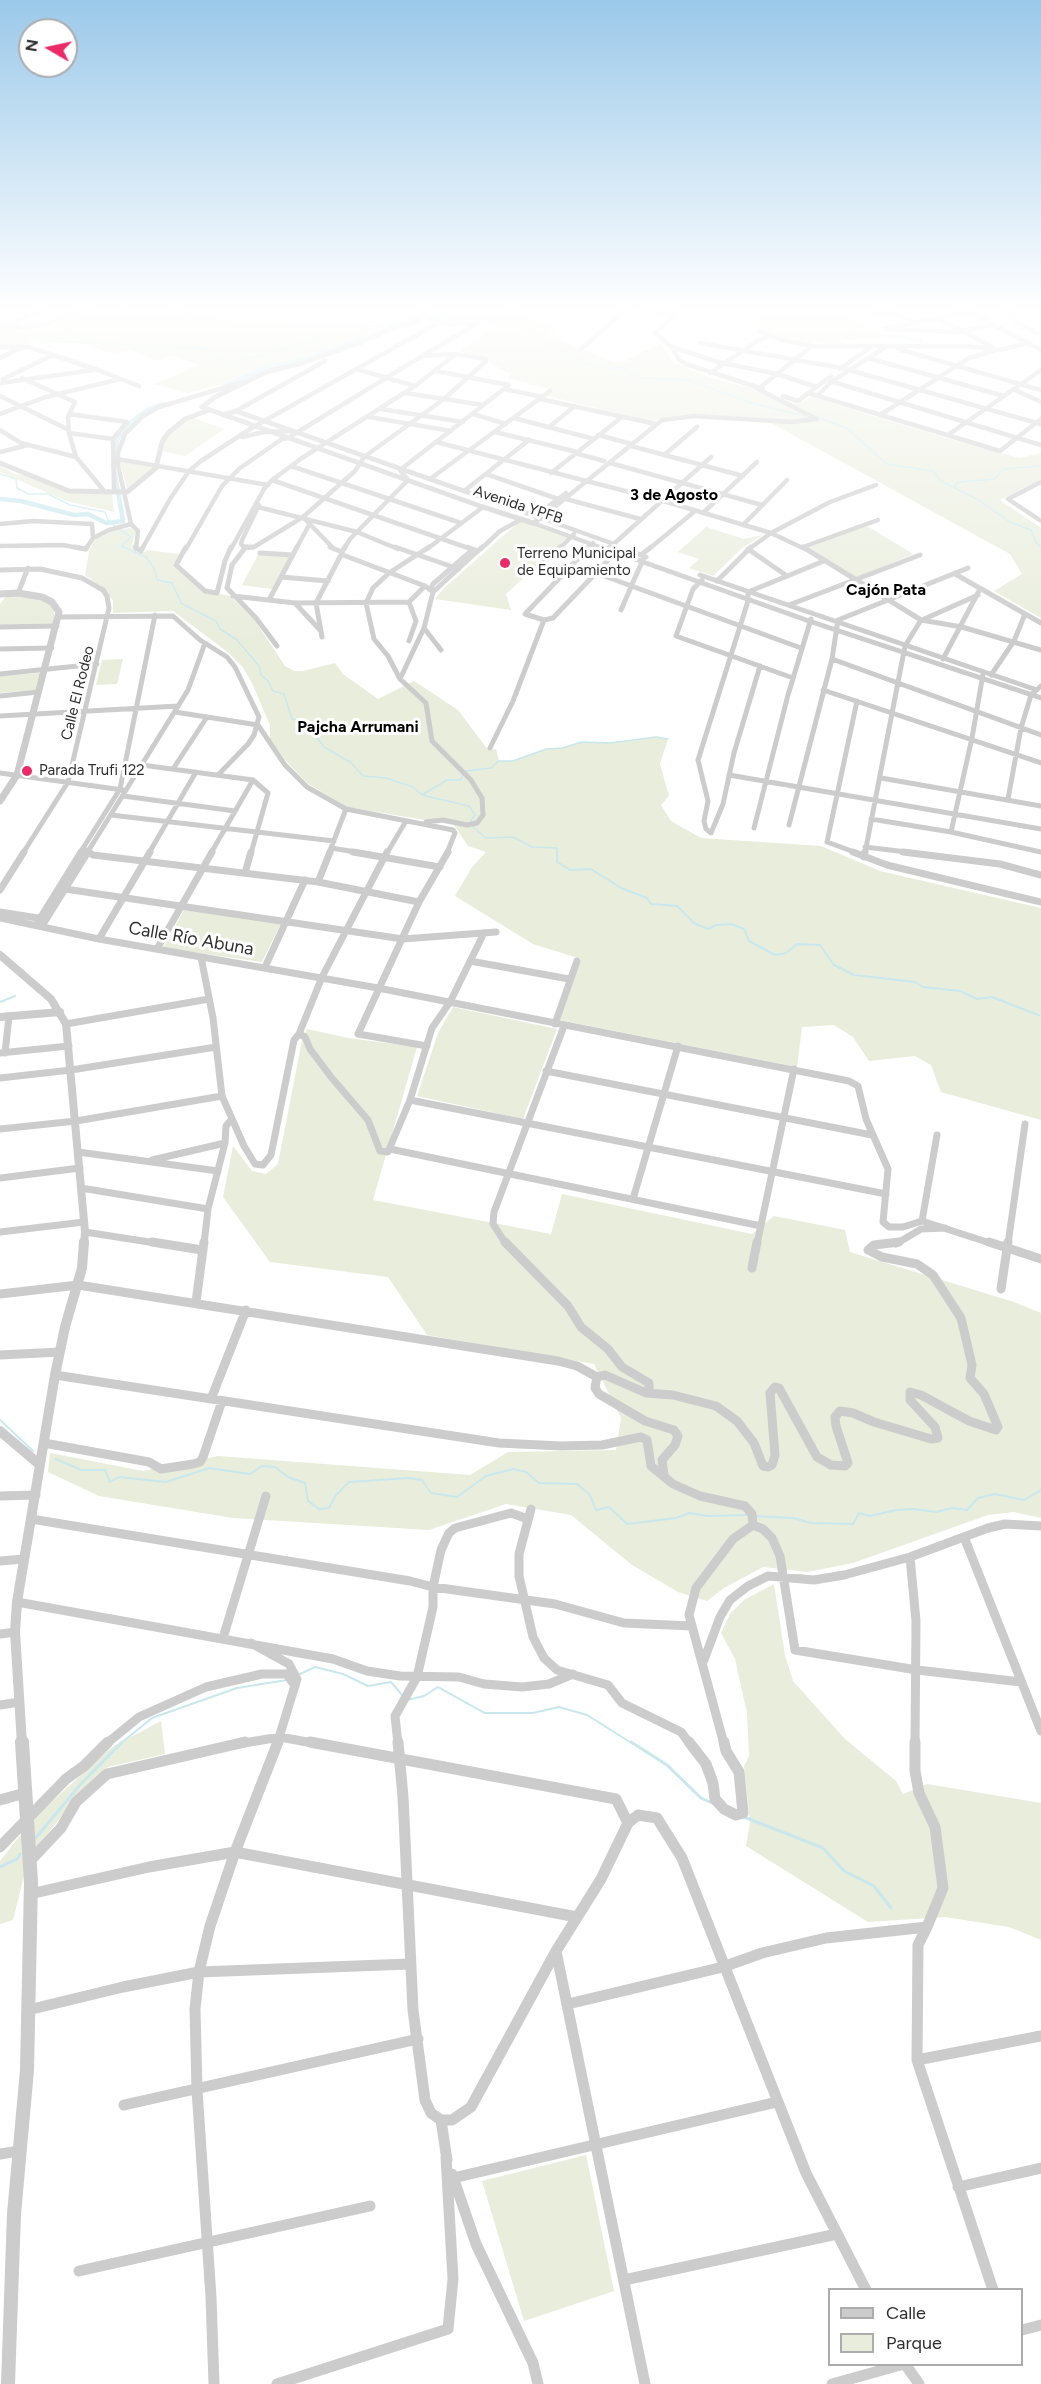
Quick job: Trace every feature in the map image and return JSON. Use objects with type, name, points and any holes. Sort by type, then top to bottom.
[{"type":"street","points":[[50,421],[69,431],[113,439]]},
{"type":"street","points":[[69,421],[69,431],[76,457],[103,491],[118,492]]},
{"type":"street","points":[[122,421],[127,422],[113,439],[111,457],[118,492],[130,524],[138,531],[135,547],[141,551],[170,499],[189,471],[234,439],[266,422]]},
{"type":"street","points":[[118,492],[117,459],[125,434],[138,421]]},
{"type":"street","points":[[0,463],[69,491],[131,490],[158,466],[162,442],[181,421]]},
{"type":"street","name":"Avenida YPFB","points":[[240,421],[317,448],[430,479],[614,543]]},
{"type":"street","points":[[311,421],[293,432],[288,438],[278,441],[228,478],[176,565],[205,591],[217,593],[224,565],[237,534],[270,482],[317,448],[362,421]]},
{"type":"street","points":[[398,421],[451,431]]},
{"type":"street","points":[[459,421],[463,422]]},
{"type":"street","points":[[497,421],[506,424]]},
{"type":"street","points":[[430,479],[510,421]]},
{"type":"street","points":[[527,421],[630,444],[742,476]]},
{"type":"street","points":[[549,427],[556,421]]},
{"type":"street","points":[[551,472],[616,421]]},
{"type":"street","points":[[641,421],[653,424]]},
{"type":"street","points":[[533,523],[566,499],[607,462],[659,421]]},
{"type":"street","points":[[780,421],[798,421]]},
{"type":"street","points":[[901,421],[1000,451],[1016,437],[1038,424]]},
{"type":"street","name":"Avenida YPFB","points":[[266,422],[325,444],[408,480],[483,507],[620,553],[643,557],[789,605],[905,649],[983,675],[991,675],[1039,688]]},
{"type":"street","points":[[295,603],[322,634],[316,603],[342,554],[357,532],[408,480],[400,470],[463,422]]},
{"type":"street","points":[[948,435],[968,422],[1041,445]]},
{"type":"street","points":[[277,646],[256,618],[227,588],[232,566],[245,548],[254,547],[303,517],[342,483],[363,460],[410,423]]},
{"type":"street","points":[[664,455],[697,427]]},
{"type":"street","points":[[0,430],[29,445],[76,457]]},
{"type":"street","points":[[234,439],[270,432],[293,432]]},
{"type":"street","points":[[495,432],[762,505]]},
{"type":"street","points":[[465,491],[529,440]]},
{"type":"street","points":[[436,442],[660,500],[771,533],[803,547],[921,620],[962,627],[1041,650]]},
{"type":"street","points":[[0,452],[29,445]]},
{"type":"street","points":[[608,549],[700,464],[711,457]]},
{"type":"street","points":[[117,459],[228,478],[270,482],[325,498],[475,550]]},
{"type":"street","points":[[703,513],[757,462]]},
{"type":"street","points":[[291,466],[460,524]]},
{"type":"street","points":[[486,474],[558,499]]},
{"type":"street","points":[[743,525],[787,480]]},
{"type":"street","points":[[245,548],[241,544],[242,540],[270,482]]},
{"type":"street","points":[[233,596],[295,603],[409,602],[430,589],[500,531],[519,518],[542,513],[584,482]]},
{"type":"street","points":[[1041,482],[1008,499],[1041,521]]},
{"type":"street","points":[[717,581],[747,549],[771,533],[830,502],[876,485]]},
{"type":"street","points":[[566,499],[640,519]]},
{"type":"street","points":[[258,507],[357,532],[417,556],[456,567]]},
{"type":"street","points":[[416,823],[443,820],[466,825],[477,823],[483,815],[482,798],[471,780],[432,741],[426,703],[400,679],[388,656],[374,639],[366,603],[373,588],[389,573],[417,556],[483,507]]},
{"type":"street","points":[[621,610],[643,557],[695,511]]},
{"type":"street","points":[[303,517],[330,547],[342,554],[430,589]]},
{"type":"street","points":[[803,547],[878,520]]},
{"type":"street","points":[[0,524],[45,521],[84,523],[92,525],[93,538]]},
{"type":"street","points":[[0,546],[63,544],[86,549],[93,538],[109,530],[130,524]]},
{"type":"street","points":[[269,600],[309,525]]},
{"type":"street","points":[[536,570],[578,531]]},
{"type":"street","points":[[593,543],[525,614],[544,620],[553,618],[596,573],[620,553]]},
{"type":"street","points":[[747,549],[787,576]]},
{"type":"street","points":[[260,553],[293,555]]},
{"type":"street","points":[[789,605],[920,555]]},
{"type":"street","name":"Avenida YPFB","points":[[643,557],[809,621],[944,659],[1041,698]]},
{"type":"street","points":[[760,666],[723,804],[711,833],[706,829],[704,821],[708,801],[698,760],[741,626],[748,592],[824,561]]},
{"type":"street","points":[[18,593],[28,568]]},
{"type":"street","name":"Calle El Rodeo","points":[[0,570],[28,568],[71,574],[97,585],[107,596],[108,616],[68,782],[0,890]]},
{"type":"street","points":[[789,825],[832,659],[838,620],[968,568]]},
{"type":"street","points":[[596,573],[801,648]]},
{"type":"street","points":[[955,574],[1041,623]]},
{"type":"street","points":[[281,577],[328,581]]},
{"type":"street","points":[[710,579],[699,580],[693,589],[676,636],[793,678]]},
{"type":"street","points":[[400,679],[424,628],[430,589]]},
{"type":"street","points":[[944,659],[980,589]]},
{"type":"street","points":[[0,594],[18,593],[48,600],[58,609],[59,617],[17,775],[0,801]]},
{"type":"street","points":[[864,857],[905,649],[921,620],[978,595]]},
{"type":"street","points":[[409,602],[416,621],[409,641]]},
{"type":"street","points":[[991,675],[1014,641],[1025,614]]},
{"type":"street","points":[[41,922],[65,889],[86,850],[111,815],[123,792],[136,709],[155,615]]},
{"type":"street","points":[[754,828],[801,648],[809,621],[817,615]]},
{"type":"street","points":[[59,617],[172,616],[205,643],[214,647],[235,667],[260,717],[243,751],[218,775]]},
{"type":"street","points":[[490,748],[513,701],[544,620]]},
{"type":"street","points":[[0,627],[57,626]]},
{"type":"street","points":[[424,628],[441,650]]},
{"type":"street","points":[[41,922],[177,709],[188,690],[205,643]]},
{"type":"street","points":[[0,649],[52,648]]},
{"type":"street","points":[[832,659],[1041,735]]},
{"type":"street","points":[[0,674],[97,664]]},
{"type":"street","points":[[951,832],[972,740],[983,675]]},
{"type":"street","points":[[1008,799],[1021,728],[1031,695],[1039,688]]},
{"type":"street","points":[[823,690],[1041,763]]},
{"type":"street","points":[[0,696],[38,692]]},
{"type":"street","points":[[857,701],[827,842],[864,857],[962,884],[1041,902]]},
{"type":"street","points":[[0,716],[33,712],[177,709],[207,717],[258,725],[285,765],[307,787],[346,809],[453,830],[455,833],[451,846],[419,902],[358,1034],[427,1046]]},
{"type":"street","points":[[173,769],[207,717]]},
{"type":"street","points":[[142,765],[253,780],[268,793],[245,873]]},
{"type":"street","points":[[99,939],[196,772]]},
{"type":"street","points":[[0,773],[68,782],[178,803],[235,811]]},
{"type":"street","points":[[729,775],[955,813],[1041,830]]},
{"type":"street","points":[[881,778],[961,790],[1041,806]]},
{"type":"street","points":[[157,949],[253,780]]},
{"type":"street","points":[[318,882],[346,809]]},
{"type":"street","points":[[111,815],[258,832],[440,867]]},
{"type":"street","points":[[871,819],[951,832],[1041,852]]},
{"type":"street","points":[[201,957],[222,1096],[231,1120],[255,1164],[263,1165],[271,1155],[294,1040],[299,1035],[322,977],[348,931],[385,856],[406,821]]},
{"type":"street","points":[[865,847],[1000,864],[1041,875]]},
{"type":"street","points":[[86,850],[203,869],[318,882],[419,902]]},
{"type":"street","points":[[265,967],[305,880]]},
{"type":"street","points":[[65,889],[403,939],[496,932]]},
{"type":"street","points":[[0,912],[41,922]]},
{"type":"street","name":"Calle Río Abuna","points":[[0,918],[41,922],[99,939],[322,977],[849,1081],[858,1086],[872,1135]]},
{"type":"street","points":[[299,1035],[305,1037],[310,1049],[331,1077],[368,1120],[380,1151],[388,1152],[410,1100],[432,1028],[450,1002],[484,933]]},
{"type":"street","points":[[0,955],[51,999],[66,1024],[80,1168],[85,1250],[55,1375],[17,1602],[15,1632],[30,1860],[30,1894],[27,2070],[5,2341],[8,2384]]},
{"type":"street","points":[[555,1024],[577,961]]},
{"type":"street","points":[[470,962],[569,979]]},
{"type":"street","points":[[66,1024],[209,999]]},
{"type":"street","points":[[60,1012],[5,1017],[3,1053],[69,1046]]},
{"type":"street","points":[[564,1026],[492,1220],[496,1231],[548,1288],[568,1306],[587,1333],[608,1349],[622,1367],[649,1383],[649,1390],[646,1393]]},
{"type":"street","points":[[633,1199],[678,1046]]},
{"type":"street","points":[[0,1078],[71,1070],[216,1047]]},
{"type":"street","points":[[752,1268],[794,1069]]},
{"type":"street","points":[[546,1071],[872,1135],[888,1169],[884,1222],[889,1227],[903,1227],[922,1221],[1041,1259]]},
{"type":"street","points":[[0,1129],[76,1121],[222,1096]]},
{"type":"street","points":[[410,1100],[886,1194]]},
{"type":"street","points":[[196,1302],[208,1209],[225,1143],[226,1126],[231,1120]]},
{"type":"street","points":[[1000,1289],[1025,1124]]},
{"type":"street","points":[[922,1221],[937,1135]]},
{"type":"street","points":[[148,1161],[225,1143]]},
{"type":"street","points":[[390,1149],[761,1226]]},
{"type":"street","points":[[78,1152],[218,1171]]},
{"type":"street","points":[[0,1178],[80,1168]]},
{"type":"street","points":[[81,1188],[208,1209]]},
{"type":"street","points":[[0,1233],[84,1227],[202,1250]]},
{"type":"street","points":[[0,1293],[78,1285],[558,1361],[577,1366],[597,1377],[605,1375],[646,1393],[673,1395],[716,1406],[727,1412],[750,1437],[761,1462],[768,1467],[772,1465],[775,1455],[770,1393],[775,1387],[778,1388],[817,1457],[831,1465],[845,1466],[848,1463],[835,1417],[840,1411],[853,1413],[874,1422],[931,1439],[938,1438],[935,1427],[910,1400],[910,1392],[921,1395],[969,1421],[996,1430],[998,1427],[984,1395],[970,1378],[972,1365],[961,1318],[933,1275],[917,1264],[882,1257],[868,1250],[874,1245],[896,1244],[921,1229],[945,1228]]},
{"type":"street","points":[[211,1399],[246,1310]]},
{"type":"street","points":[[0,1355],[60,1352]]},
{"type":"street","points":[[55,1375],[499,1443],[602,1445],[641,1437],[650,1445],[651,1466],[673,1484],[700,1496],[745,1506],[752,1514],[753,1525]]},
{"type":"street","points":[[597,1377],[595,1388],[599,1394],[645,1420],[674,1430],[678,1436],[675,1445],[662,1460],[664,1475]]},
{"type":"street","points":[[44,1443],[149,1462],[161,1469],[193,1464],[200,1462],[203,1457],[222,1401]]},
{"type":"street","points":[[0,1431],[40,1465]]},
{"type":"street","points":[[0,1496],[36,1495]]},
{"type":"street","points":[[224,1638],[266,1496]]},
{"type":"street","points":[[531,1509],[519,1554],[519,1576],[533,1637],[544,1658],[557,1670],[608,1685],[616,1692],[622,1703],[681,1732],[706,1764],[713,1783],[715,1799],[724,1809],[736,1815],[743,1813],[739,1772],[726,1751],[704,1662],[692,1626],[690,1607],[696,1588],[709,1568],[733,1539],[753,1525]]},
{"type":"street","points":[[528,1519],[511,1513],[455,1528],[444,1540],[433,1587],[433,1607],[417,1677],[395,1716],[400,1758],[413,2010],[425,2100],[431,2113],[441,2120],[452,2120],[471,2107],[556,1951],[600,1879],[628,1823],[638,1815],[657,1818],[682,1858],[806,2173],[865,2288]]},
{"type":"street","points":[[31,1519],[410,1581],[433,1587],[555,1604],[624,1623],[692,1626]]},
{"type":"street","points":[[704,1662],[720,1617],[730,1600],[748,1586],[768,1576],[814,1580],[844,1575],[910,1557],[1005,1524],[1041,1526]]},
{"type":"street","points":[[753,1525],[763,1529],[772,1538],[780,1556],[795,1650],[917,1670],[1021,1682]]},
{"type":"street","points":[[964,1537],[1041,1731]]},
{"type":"street","points":[[910,1557],[916,1621],[915,1771],[919,1793],[935,1827],[943,1888],[918,1945],[916,2060],[993,2288]]},
{"type":"street","points":[[0,1561],[24,1559]]},
{"type":"street","points":[[17,1602],[333,1659],[367,1671],[417,1677],[459,1677],[484,1684],[536,1687],[574,1674]]},
{"type":"street","points":[[0,1634],[15,1632]]},
{"type":"street","points":[[214,2384],[211,2297],[197,2090],[195,2009],[199,1972],[210,1926],[235,1852],[280,1737],[297,1678],[289,1664],[251,1643]]},
{"type":"street","points":[[0,1847],[66,1779],[139,1717],[197,1691],[230,1680],[262,1674],[287,1674],[295,1686]]},
{"type":"street","points":[[0,1705],[19,1702]]},
{"type":"street","points":[[30,1860],[61,1828],[76,1802],[107,1774],[260,1739],[280,1737],[616,1799],[628,1823]]},
{"type":"street","points":[[0,1800],[25,1793]]},
{"type":"street","points":[[30,1894],[149,1867],[235,1852],[577,1917]]},
{"type":"street","points":[[568,2004],[723,1967],[762,1953],[826,1938],[927,1927]]},
{"type":"street","points":[[556,1951],[645,2384]]},
{"type":"street","points":[[28,2010],[123,1987],[199,1972],[410,1964]]},
{"type":"street","points":[[916,2060],[1041,2036]]},
{"type":"street","points":[[124,2105],[418,2039]]},
{"type":"street","points":[[453,2178],[777,2102]]},
{"type":"street","points":[[276,2384],[448,2329],[453,2279],[446,2157],[441,2120]]},
{"type":"street","points":[[0,2154],[19,2151]]},
{"type":"street","points":[[446,2157],[476,2244],[533,2363],[538,2384]]},
{"type":"street","points":[[958,2187],[1041,2168]]},
{"type":"street","points":[[79,2271],[370,2206]]},
{"type":"street","points":[[624,2280],[837,2234]]},
{"type":"street","points":[[1023,2330],[1041,2325]]},
{"type":"street","points":[[832,2384],[897,2366]]},
{"type":"street","points":[[906,2366],[919,2384]]},
{"type":"green space","points":[[186,421],[203,421],[224,429],[185,456],[162,451],[167,436]]},
{"type":"green space","points":[[768,421],[891,421],[1019,458],[1041,453],[1041,480],[1000,500],[1041,528],[1041,618],[994,591],[1022,574],[1010,554]]},
{"type":"green space","points":[[120,462],[155,467],[127,488]]},
{"type":"green space","points":[[0,466],[15,474],[31,476],[67,492],[112,494],[114,512],[66,501],[0,472]]},
{"type":"green space","name":"Terreno Municipal de Equipamiento","points":[[521,520],[568,537],[506,594],[511,610],[435,599],[443,589]]},
{"type":"green space","points":[[867,526],[913,554],[855,578],[809,547]]},
{"type":"green space","points":[[706,527],[744,539],[763,535],[742,548],[713,576],[689,568],[699,559],[678,552]]},
{"type":"green space","points":[[131,528],[136,532],[131,548],[143,553],[147,550],[179,554],[173,565],[205,591],[230,596],[254,619],[285,666],[294,671],[303,671],[335,663],[343,674],[378,699],[414,681],[458,710],[488,750],[496,749],[499,761],[513,761],[546,749],[562,748],[582,742],[610,743],[656,737],[668,739],[660,764],[669,796],[661,805],[671,821],[701,838],[821,846],[880,871],[1041,908],[1041,1120],[941,1092],[931,1065],[915,1056],[869,1061],[853,1037],[834,1025],[802,1027],[797,1067],[560,1020],[581,959],[533,944],[455,896],[472,867],[486,852],[468,846],[454,825],[347,807],[307,783],[270,739],[270,725],[252,683],[242,666],[225,650],[173,611],[113,613],[113,601],[105,589],[85,575],[89,552],[95,539],[112,531]]},
{"type":"green space","points":[[258,555],[291,556],[272,589],[242,585]]},
{"type":"green space","points":[[7,595],[39,598],[49,603],[54,609],[54,624],[0,625],[0,604]]},
{"type":"green space","points":[[123,659],[117,684],[96,685],[102,660]]},
{"type":"green space","points":[[40,673],[35,690],[0,693],[0,676]]},
{"type":"green space","points":[[184,910],[281,923],[262,962],[163,948]]},
{"type":"green space","points":[[453,1007],[557,1029],[523,1119],[417,1096],[438,1033]]},
{"type":"green space","points":[[307,1029],[348,1038],[417,1047],[373,1200],[551,1234],[562,1194],[752,1234],[774,1216],[845,1230],[850,1252],[1014,1302],[1041,1313],[1041,1518],[1014,1512],[988,1515],[853,1563],[807,1572],[763,1567],[724,1588],[707,1601],[678,1592],[632,1565],[571,1515],[506,1504],[429,1530],[233,1518],[99,1496],[48,1472],[50,1453],[143,1471],[218,1456],[470,1475],[508,1452],[616,1450],[621,1418],[594,1364],[427,1335],[388,1277],[270,1262],[223,1197],[233,1146],[252,1171],[266,1174],[278,1164],[302,1040]]},
{"type":"green space","points":[[774,1584],[785,1655],[793,1681],[845,1739],[896,1781],[903,1794],[927,1784],[1041,1803],[1041,1940],[1009,1927],[945,1917],[868,1922],[746,1846],[750,1823],[744,1766],[749,1756],[747,1713],[735,1659],[721,1633],[730,1614],[744,1600]]},
{"type":"green space","points":[[161,1721],[165,1754],[108,1767],[69,1806],[28,1860],[13,1920],[0,1924],[0,1861],[35,1817],[112,1747]]},
{"type":"green space","points":[[586,2155],[614,2291],[524,2321],[482,2181]]},
{"type":"waterway","points":[[0,499],[21,501],[74,515],[88,514],[106,523],[123,521],[113,463],[117,440],[132,421]]},
{"type":"waterway","points":[[829,421],[848,429],[887,464],[933,471],[941,481],[977,499],[1010,522],[1031,530],[1036,543],[1041,547]]},
{"type":"waterway","points":[[956,488],[955,485],[958,482],[995,479],[1003,469],[1041,466]]},
{"type":"waterway","points":[[0,474],[16,479],[17,488],[28,494],[48,494],[70,505],[105,512],[109,522],[131,537],[121,546],[146,557],[154,568],[157,580],[172,583],[181,603],[216,621],[220,629],[237,640],[259,666],[261,675],[268,681],[273,691],[284,694],[292,719],[311,723],[311,729],[324,747],[350,762],[363,776],[386,778],[413,787],[422,795]]},
{"type":"waterway","points":[[422,795],[447,780],[460,780],[466,771],[491,768],[499,761],[513,761],[546,749],[562,748],[582,742],[610,743],[656,737],[668,739]]},
{"type":"waterway","points":[[422,795],[469,806],[475,815],[471,820],[473,827],[486,838],[513,837],[532,847],[557,848],[557,862],[570,870],[591,869],[621,888],[647,898],[651,904],[677,906],[694,923],[708,929],[716,925],[731,924],[744,929],[749,941],[775,955],[786,953],[797,944],[820,945],[834,965],[854,975],[915,982],[923,987],[960,991],[977,999],[992,997],[1041,1016]]},
{"type":"waterway","points":[[0,1002],[15,996]]},
{"type":"waterway","points":[[0,1420],[33,1451]]},
{"type":"waterway","points":[[56,1459],[81,1470],[105,1470],[110,1482],[119,1477],[166,1482],[209,1468],[250,1474],[262,1466],[275,1467],[288,1477],[305,1483],[308,1501],[319,1509],[329,1508],[336,1495],[349,1482],[408,1478],[422,1480],[431,1493],[457,1497],[486,1476],[513,1469],[526,1472],[539,1483],[577,1484],[590,1495],[596,1510],[609,1507],[627,1524],[676,1518],[689,1513],[708,1516],[748,1515]]},
{"type":"waterway","points":[[754,1516],[793,1518],[811,1523],[853,1524],[859,1513],[870,1516],[896,1510],[913,1509],[936,1512],[952,1508],[967,1510],[978,1498],[995,1494],[1024,1500],[1041,1490]]},
{"type":"waterway","points":[[298,1675],[315,1667],[343,1674],[368,1686],[391,1682],[403,1696]]},
{"type":"waterway","points":[[120,1744],[152,1718],[237,1688],[287,1680]]},
{"type":"waterway","points":[[407,1700],[424,1696],[438,1687],[485,1713],[533,1713],[559,1707],[587,1715],[633,1744]]},
{"type":"waterway","points":[[631,1742],[667,1765],[701,1798],[712,1803]]},
{"type":"waterway","points":[[34,1840],[79,1786],[120,1744]]},
{"type":"waterway","points":[[744,1817],[823,1848],[844,1871],[874,1886],[891,1908]]},
{"type":"waterway","points":[[0,1867],[17,1859],[20,1854]]},
{"type":"place","name":"Terreno Municipal de Equipamiento","points":[[505,563]]},
{"type":"place","name":"Parada Trufi 122","points":[[27,771]]},
{"type":"district","name":"3 de Agosto","points":[[674,495]]},
{"type":"district","name":"Cajón Pata","points":[[886,590]]},
{"type":"district","name":"Pajcha Arrumani","points":[[358,727]]}]
